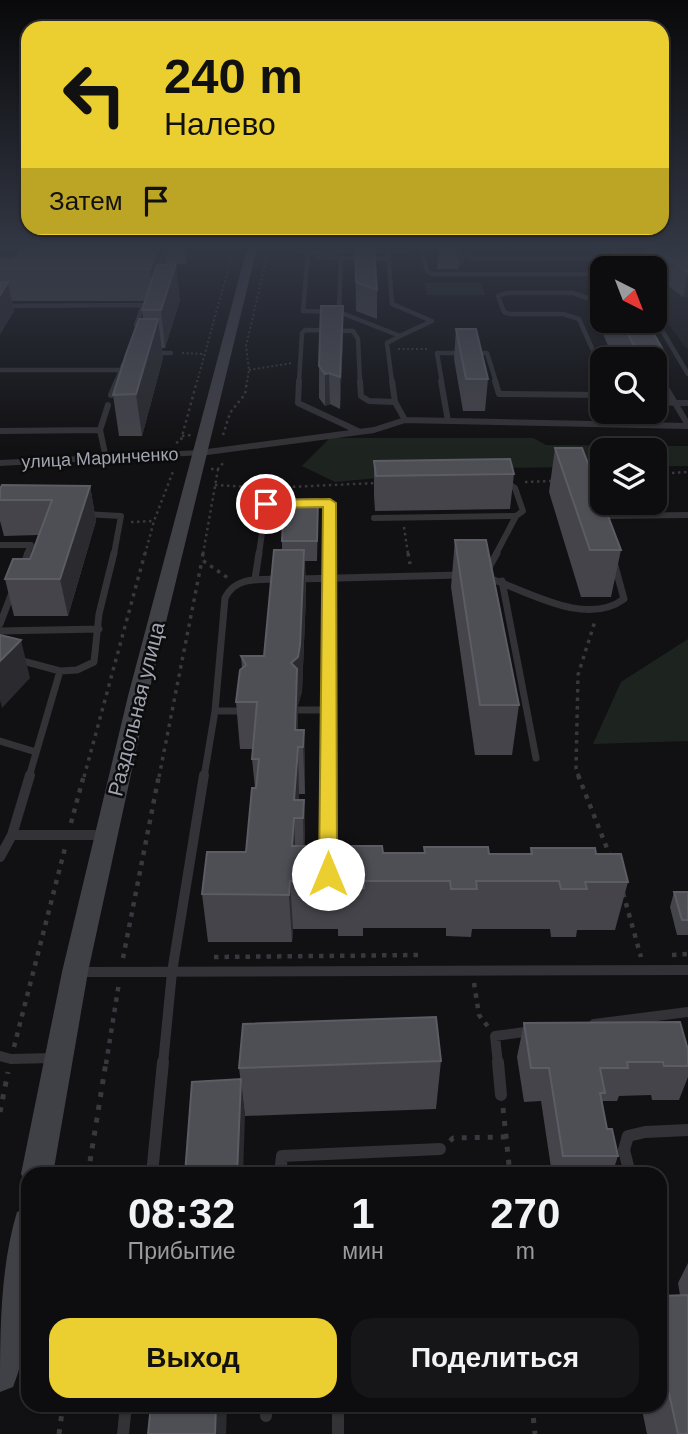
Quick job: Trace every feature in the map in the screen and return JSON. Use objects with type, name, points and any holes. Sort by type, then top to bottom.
[{"type":"main road","name":"Раздольная улица","points":[[38,1167],[75,972],[138,696],[235,315]]},
{"type":"main road","points":[[0,1374],[5,1322],[21,1253]]},
{"type":"street","name":"улица Маринченко","points":[[0,463],[200,453]]},
{"type":"lane","points":[[136,325],[140,315]]},
{"type":"lane","points":[[346,315],[400,336]]},
{"type":"lane","points":[[405,421],[395,402],[387,343],[428,326],[432,321],[418,315]]},
{"type":"lane","points":[[567,315],[579,319],[591,347]]},
{"type":"lane","points":[[358,431],[298,403],[305,330],[353,331],[358,339],[361,396],[369,401],[395,402]]},
{"type":"lane","points":[[664,333],[688,373]]},
{"type":"lane","points":[[149,353],[171,353]]},
{"type":"lane","points":[[448,421],[437,353],[487,353],[499,394],[590,395]]},
{"type":"lane","points":[[111,395],[124,362]]},
{"type":"lane","points":[[0,370],[121,370]]},
{"type":"lane","points":[[667,389],[688,426]]},
{"type":"lane","points":[[667,402],[688,403]]},
{"type":"lane","points":[[106,458],[100,430],[108,405]]},
{"type":"lane","points":[[200,453],[374,430],[405,421],[688,426]]},
{"type":"lane","points":[[0,431],[100,430]]},
{"type":"lane","points":[[484,577],[516,516],[523,511],[514,488],[509,483],[500,481]]},
{"type":"lane","points":[[255,579],[266,504],[330,503],[328,874]]},
{"type":"lane","points":[[0,655],[60,671],[77,670],[94,662],[99,614],[122,522],[121,516],[68,514]]},
{"type":"lane","points":[[607,536],[603,524],[607,516],[688,515]]},
{"type":"lane","points":[[374,518],[516,516]]},
{"type":"lane","points":[[0,545],[31,545],[0,624]]},
{"type":"lane","points":[[153,1167],[173,972],[215,711],[225,598],[229,589],[235,583],[255,579],[484,577],[578,608],[603,612],[618,607],[624,599],[610,549]]},
{"type":"lane","points":[[502,581],[537,758]]},
{"type":"lane","points":[[0,631],[99,629]]},
{"type":"lane","points":[[0,857],[12,835],[60,671]]},
{"type":"lane","points":[[215,711],[244,710]]},
{"type":"lane","points":[[299,710],[327,710]]},
{"type":"lane","points":[[0,741],[36,751]]},
{"type":"lane","points":[[12,835],[106,835]]},
{"type":"lane","points":[[75,972],[688,970]]},
{"type":"lane","points":[[578,1026],[688,1012]]},
{"type":"lane","points":[[502,1096],[495,1036],[550,1029]]},
{"type":"lane","points":[[5,1058],[59,1058]]},
{"type":"lane","points":[[628,1167],[624,1150],[628,1136],[645,1132],[688,1130]]},
{"type":"lane","points":[[281,1167],[282,1156],[440,1149]]},
{"type":"lane","points":[[123,1434],[125,1412]]},
{"type":"lane","points":[[338,1412],[338,1434]]},
{"type":"path","points":[[182,436],[215,315]]},
{"type":"path","points":[[223,435],[230,413],[245,394],[249,370],[246,346],[253,315]]},
{"type":"path","points":[[388,349],[431,349],[437,353]]},
{"type":"path","points":[[171,353],[204,354]]},
{"type":"path","points":[[249,370],[300,362]]},
{"type":"path","points":[[0,1112],[5,1058],[154,521],[174,469]]},
{"type":"path","points":[[90,1167],[121,971],[218,469]]},
{"type":"path","points":[[667,473],[688,472]]},
{"type":"path","points":[[509,483],[562,480]]},
{"type":"path","points":[[215,485],[267,488],[377,484]]},
{"type":"path","points":[[403,518],[412,576]]},
{"type":"path","points":[[122,522],[154,521]]},
{"type":"path","points":[[202,559],[235,583]]},
{"type":"path","points":[[603,612],[593,623],[578,675],[576,769],[614,866]]},
{"type":"path","points":[[622,891],[645,970]]},
{"type":"path","points":[[472,971],[479,1015],[495,1036]]},
{"type":"path","points":[[502,1096],[509,1167]]},
{"type":"path","points":[[440,1149],[453,1138],[506,1137]]},
{"type":"path","points":[[59,1434],[62,1412]]},
{"type":"path","points":[[533,1412],[535,1434]]},
{"type":"shaded area","points":[[667,315],[688,315],[688,348],[667,322]]},
{"type":"shaded area","points":[[330,438],[533,438],[546,445],[590,445],[590,467],[487,468],[335,482],[302,466]]},
{"type":"shaded area","points":[[667,446],[688,446],[688,466],[667,466]]},
{"type":"shaded area","points":[[688,639],[688,741],[593,744],[621,682]]},
{"type":"building","points":[[321,315],[343,315],[340,377],[325,374],[319,366]]},
{"type":"building","points":[[139,319],[158,319],[136,394],[113,395],[126,354]]},
{"type":"building","points":[[456,329],[476,329],[488,379],[466,379]]},
{"type":"building","points":[[628,333],[653,333],[661,347],[634,347]]},
{"type":"building","points":[[555,448],[582,448],[590,469],[590,515],[608,515],[621,550],[590,550]]},
{"type":"building","points":[[510,459],[514,474],[376,476],[374,461]]},
{"type":"building","points":[[2,485],[90,486],[60,579],[5,579],[13,559],[30,559],[52,500],[0,500]]},
{"type":"building","points":[[318,499],[317,541],[282,541],[284,500]]},
{"type":"building","points":[[455,540],[486,540],[519,705],[480,705]]},
{"type":"building","points":[[274,550],[304,550],[300,645],[298,657],[291,663],[297,669],[295,730],[304,730],[303,747],[298,747],[294,800],[304,800],[303,818],[294,818],[292,846],[382,846],[383,853],[425,853],[424,847],[488,847],[489,854],[532,854],[531,848],[595,848],[596,854],[621,854],[628,882],[585,882],[587,889],[561,889],[559,881],[476,881],[477,889],[451,889],[450,881],[364,881],[364,888],[338,888],[338,881],[290,881],[289,895],[202,894],[207,852],[246,852],[252,788],[256,788],[259,759],[252,759],[257,702],[236,702],[240,670],[246,665],[241,656],[264,656]]},
{"type":"building","points":[[0,635],[21,640],[0,661]]},
{"type":"building","points":[[674,892],[688,892],[688,920],[682,920]]},
{"type":"building","points":[[436,1017],[441,1061],[239,1068],[243,1024]]},
{"type":"building","points":[[680,1022],[688,1050],[688,1066],[664,1066],[663,1062],[627,1062],[628,1068],[600,1068],[605,1093],[600,1093],[607,1129],[612,1129],[618,1156],[563,1156],[549,1068],[531,1068],[524,1023]]},
{"type":"building","points":[[241,1079],[237,1167],[186,1167],[192,1082]]},
{"type":"building","points":[[688,1295],[688,1434],[678,1434],[667,1384],[667,1296]]},
{"type":"building","points":[[150,1412],[216,1412],[215,1434],[148,1434]]},
{"type":"route","points":[[266,504],[330,503],[328,874]]}]
